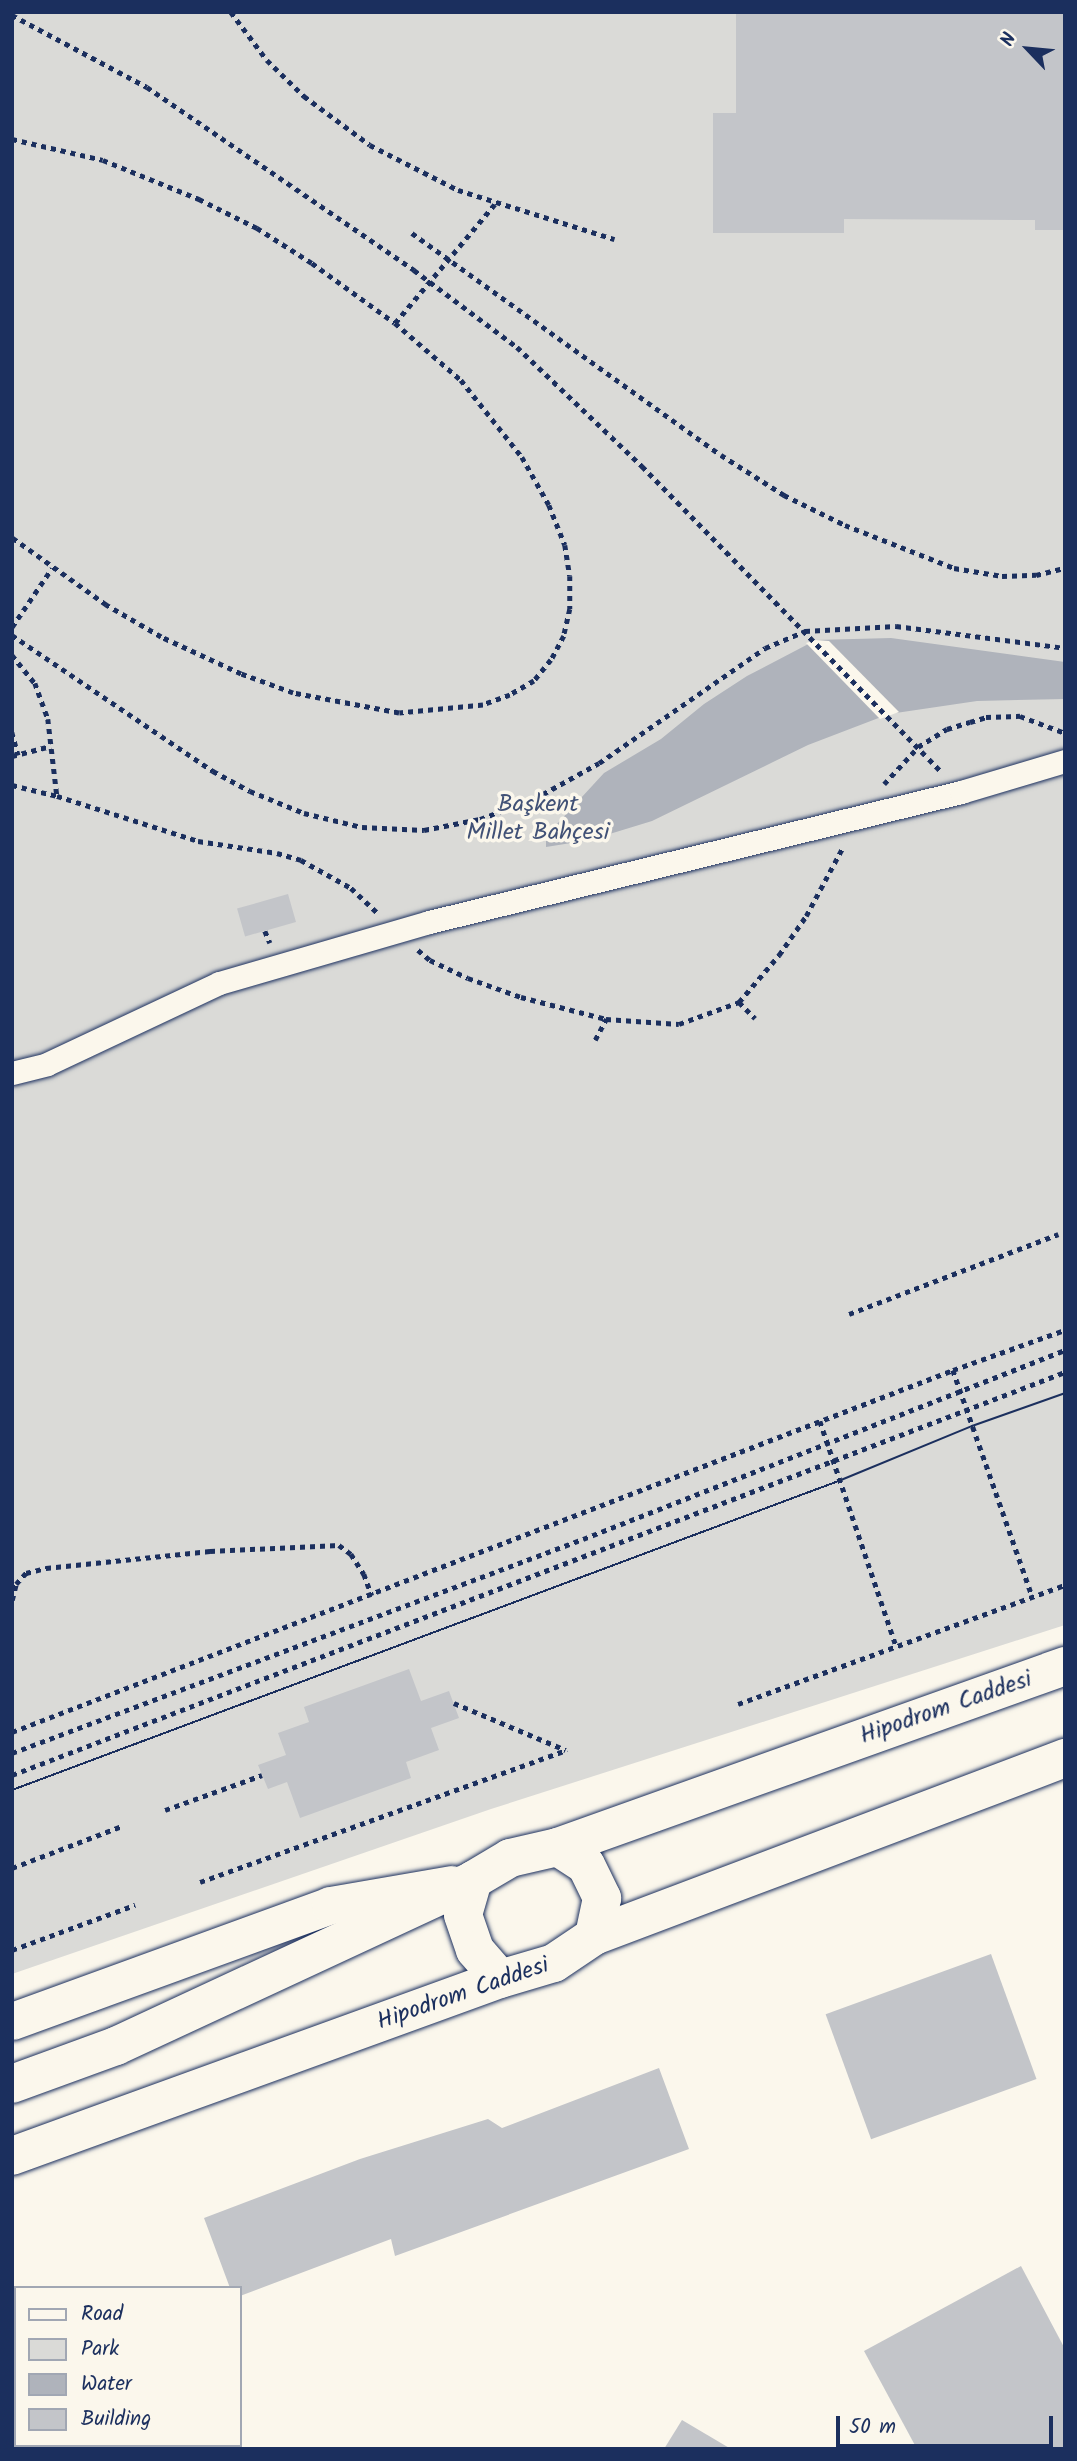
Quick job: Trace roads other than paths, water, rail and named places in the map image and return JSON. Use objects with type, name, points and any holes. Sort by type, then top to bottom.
[{"type":"main road","name":"Hipodrom Caddesi","points":[[12,2084],[116,2046],[472,1880],[510,1858],[558,1847],[1065,1666]]},
{"type":"main road","name":"Hipodrom Caddesi","points":[[12,2156],[500,1979],[554,1963],[594,1936],[1065,1758]]},
{"type":"main road","points":[[558,1847],[586,1865],[602,1898],[594,1936]]},
{"type":"main road","points":[[472,1880],[463,1916],[475,1950],[500,1979]]},
{"type":"street","points":[[12,1073],[47,1063],[219,983],[442,919],[961,792],[1065,761]]},
{"type":"street","name":"Hipodrom Caddesi","points":[[12,2021],[330,1905],[472,1880]]},
{"type":"water","points":[[891,638],[1065,662],[1065,699],[977,701],[889,714],[808,745],[652,821],[590,840],[546,847],[546,836],[604,773],[661,739],[704,704],[747,676],[816,640]]},
{"type":"tram line","points":[[12,1790],[841,1480],[972,1426],[1065,1393]]},
{"type":"park label","name":"Başkent Millet Bahçesi","points":[[538,819]]}]
